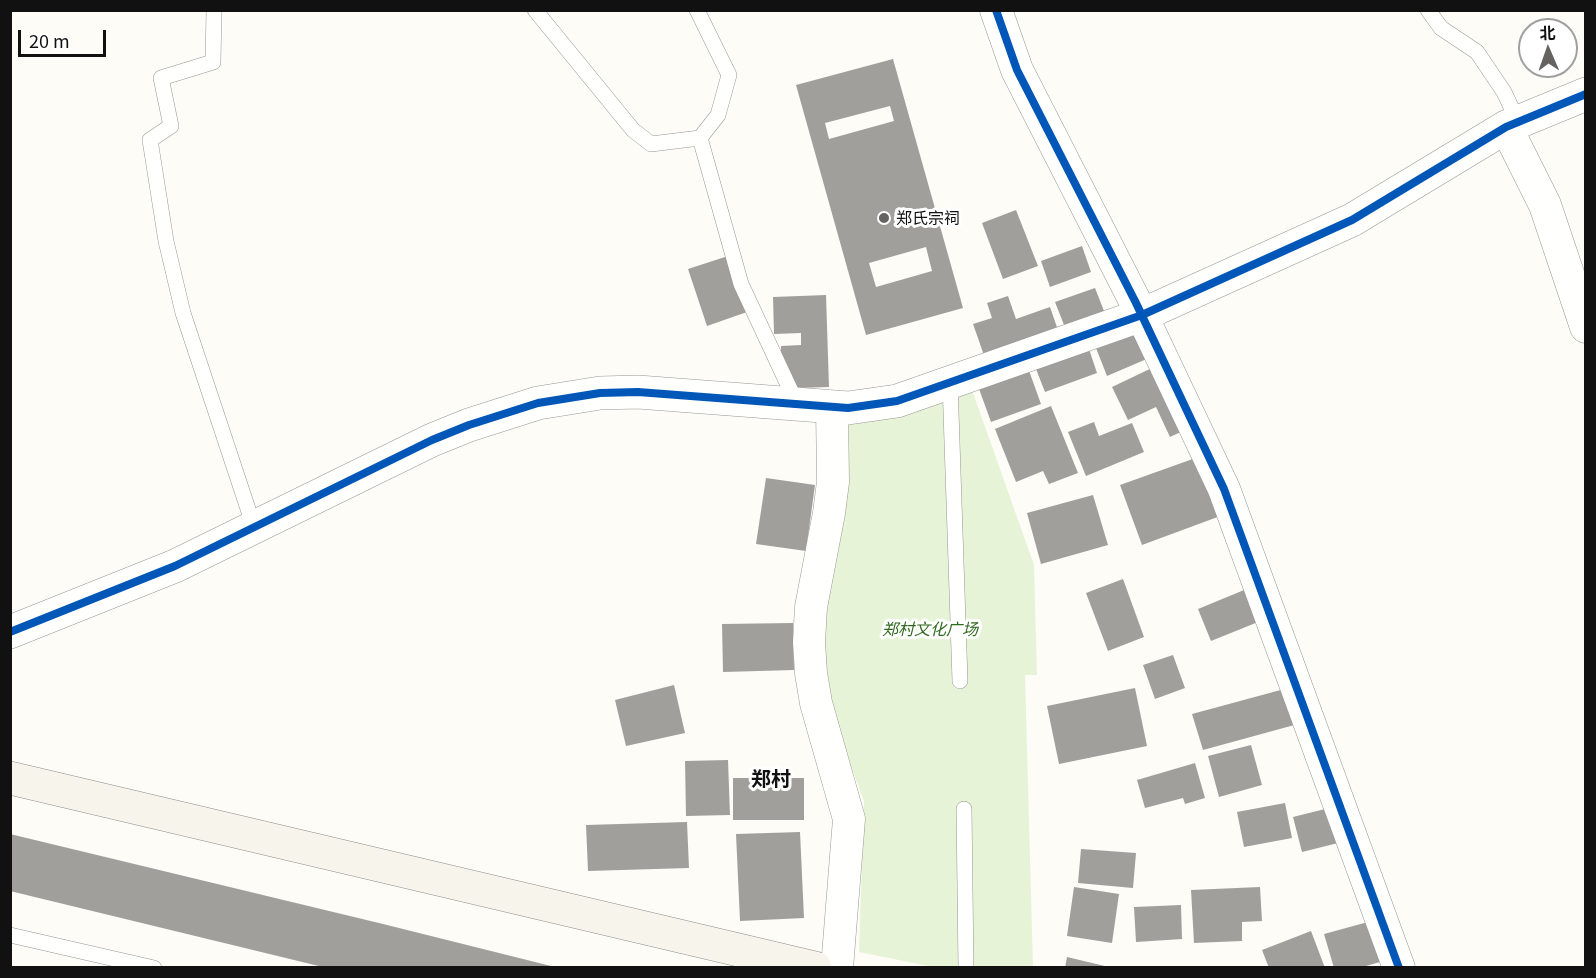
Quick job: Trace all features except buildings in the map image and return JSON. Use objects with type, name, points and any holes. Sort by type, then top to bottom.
[{"type":"main road","points":[[10,778],[814,968]]},
{"type":"street","points":[[996,10],[1017,70],[1142,315],[1224,489],[1399,968]]},
{"type":"street","points":[[10,632],[175,566],[432,440],[469,425],[546,401],[600,393],[638,392],[848,408],[897,401],[1142,315],[1352,220],[1512,124],[1586,94]]},
{"type":"street","points":[[1512,124],[1545,205],[1586,327]]},
{"type":"street","points":[[832,407],[832,482],[829,513],[811,607],[809,642],[816,703],[849,819],[837,968]]},
{"type":"lane","points":[[214,10],[213,62],[161,78],[171,126],[150,140],[166,241],[183,313],[254,527]]},
{"type":"lane","points":[[535,10],[633,130],[651,144],[700,138],[718,116],[729,75],[698,10]]},
{"type":"lane","points":[[1428,10],[1441,28],[1478,52],[1504,92],[1512,124]]},
{"type":"lane","points":[[700,138],[741,284],[798,404]]},
{"type":"lane","points":[[950,382],[960,681]]},
{"type":"lane","points":[[964,809],[966,968]]},
{"type":"lane","points":[[10,935],[154,968]]},
{"type":"green space","name":"郑村文化广场","points":[[972,390],[1034,565],[1037,675],[1025,675],[1033,967],[933,967],[859,952],[864,801],[826,699],[819,654],[842,514],[848,423]]},
{"type":"cycle path","points":[[996,10],[1017,70],[1136,303],[1224,489],[1399,968]]},
{"type":"cycle path","points":[[10,632],[175,566],[432,440],[469,425],[538,403],[600,393],[638,392],[848,408],[897,401],[1142,315],[1352,220],[1506,127],[1586,94]]},
{"type":"place","name":"郑氏宗祠","points":[[884,218]]},
{"type":"district","name":"郑村","points":[[771,778]]}]
